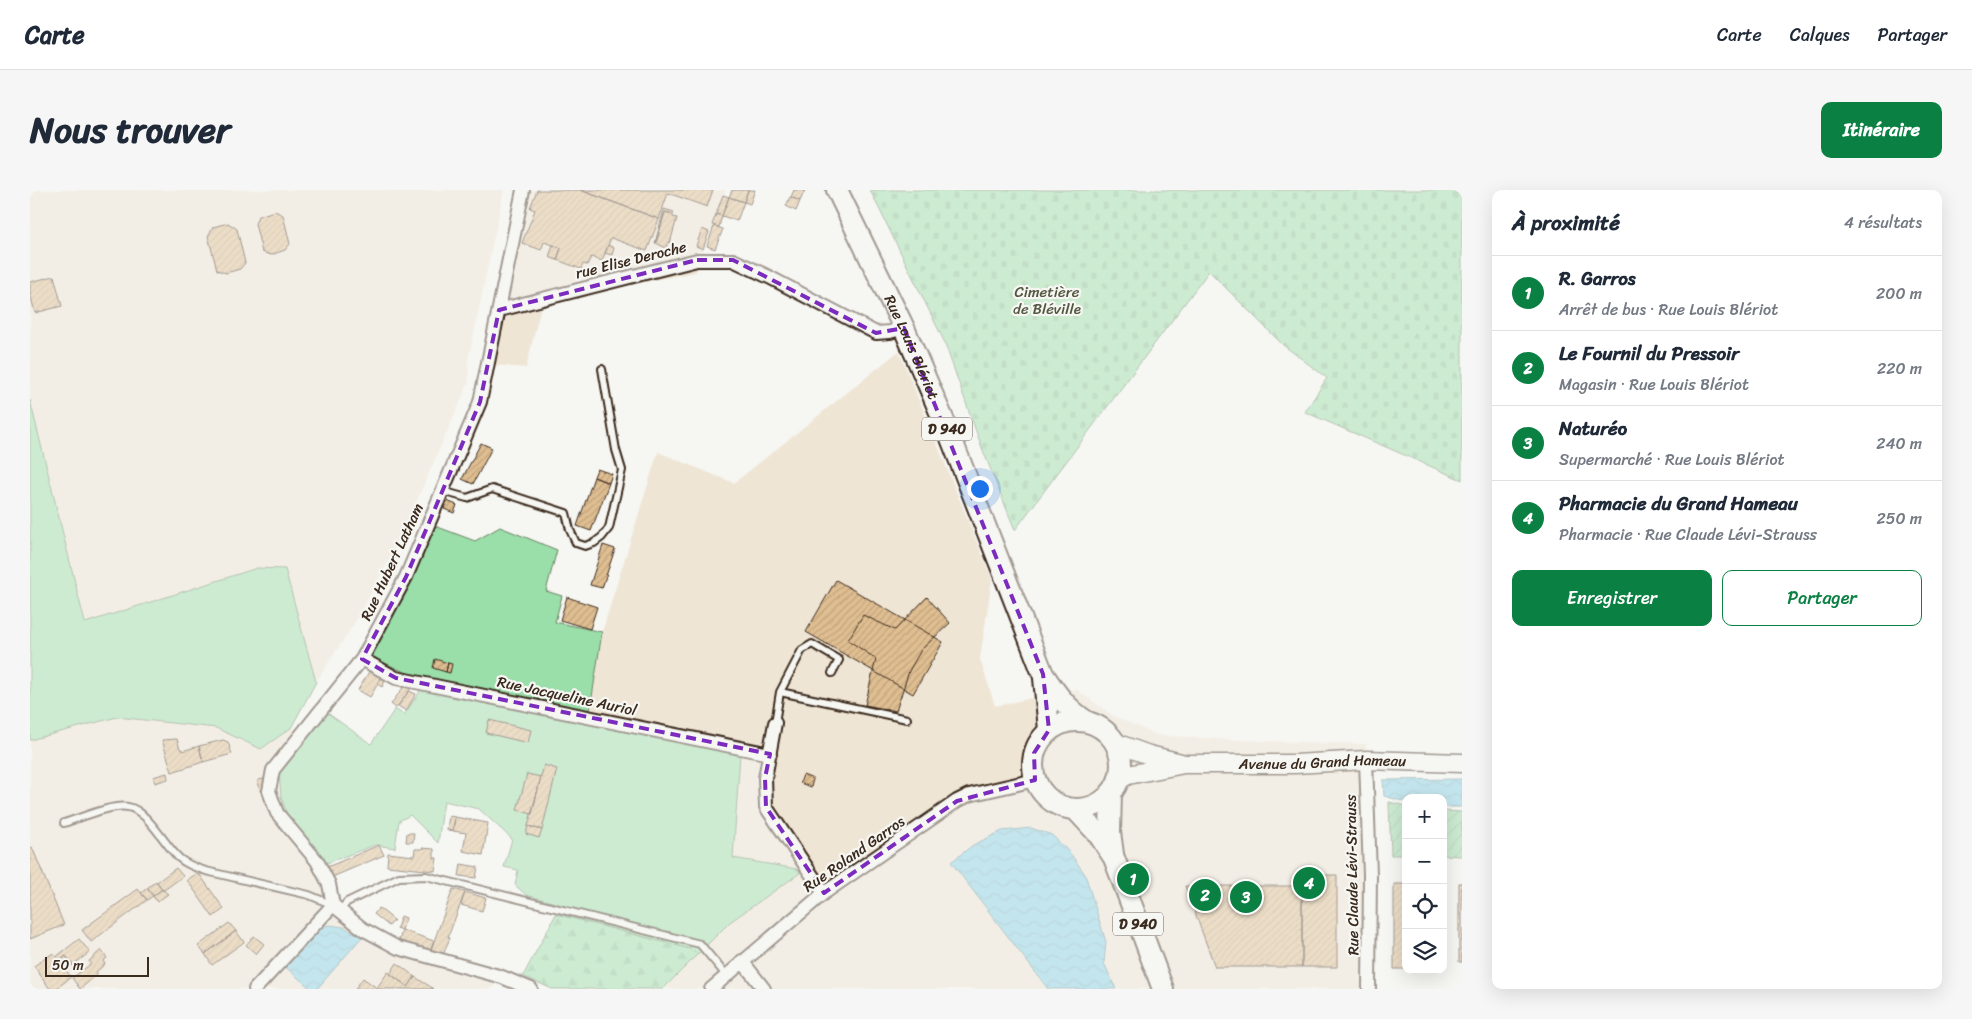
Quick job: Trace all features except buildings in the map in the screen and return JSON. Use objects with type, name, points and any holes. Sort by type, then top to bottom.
[{"type":"main road","name":"Rue Louis Blériot","points":[[837,190],[904,328],[949,433],[1043,674],[1060,700],[1072,712],[1086,721]]},
{"type":"main road","name":"Rue Louis Blériot","points":[[1043,674],[1049,730]]},
{"type":"main road","points":[[1074,720],[1086,721],[1103,729],[1116,743],[1122,767],[1115,786],[1096,806],[1076,810],[1056,804],[1040,790],[1032,767],[1034,753],[1040,740],[1049,730],[1061,723],[1074,720]]},
{"type":"main road","name":"Avenue du Grand Hameau","points":[[1116,743],[1184,764]]},
{"type":"main road","name":"Avenue du Grand Hameau","points":[[1115,786],[1128,775],[1184,764],[1294,764],[1366,760],[1462,763]]},
{"type":"main road","name":"D 940","points":[[1115,786],[1110,832],[1114,858],[1163,989]]},
{"type":"main road","name":"D 940","points":[[1076,810],[1100,836],[1114,858]]},
{"type":"street","name":"Rue Hubert Latham","points":[[336,908],[329,884],[317,861],[277,813],[269,791],[273,770],[362,659],[406,577],[480,402],[523,190]]},
{"type":"street","name":"rue Elise Deroche","points":[[499,310],[697,260],[733,260],[876,333],[904,328]]},
{"type":"street","name":"Rue Jacqueline Auriol","points":[[362,659],[396,678],[770,754]]},
{"type":"street","points":[[775,723],[765,778],[766,807],[824,893]]},
{"type":"street","name":"Rue Claude Lévi-Strauss","points":[[1366,760],[1370,875],[1369,989]]},
{"type":"street","name":"Rue Roland Garros","points":[[711,989],[824,893],[957,801],[969,795],[1035,780]]},
{"type":"street","points":[[255,989],[336,908],[363,929],[398,948],[502,977],[531,989]]},
{"type":"street","points":[[742,962],[764,989]]},
{"type":"lane","points":[[442,491],[467,498],[492,489],[566,513],[570,530],[576,543],[585,546],[594,543],[602,537],[609,528],[622,470],[616,450],[602,369]]},
{"type":"lane","points":[[775,723],[780,692],[802,650],[812,644],[839,660],[832,673]]},
{"type":"lane","points":[[780,692],[907,719]]},
{"type":"lane","points":[[64,823],[116,808],[127,807],[136,809],[180,859],[190,866],[309,895],[336,908],[399,878],[426,876],[700,944],[726,975]]},
{"type":"highlighted area","points":[[697,260],[733,260],[876,333],[904,328],[1043,674],[1049,730],[1034,753],[1035,780],[957,801],[824,893],[766,807],[765,778],[770,754],[396,678],[362,659],[406,577],[480,402],[499,310]]},
{"type":"shaded area","points":[[30,190],[504,190],[468,361],[469,382],[398,543],[359,616],[316,682],[291,728],[305,735],[312,848],[337,898],[371,929],[391,938],[450,956],[504,968],[492,989],[30,989]]},
{"type":"shaded area","points":[[529,190],[726,190],[696,272],[542,302],[526,368],[495,365]]},
{"type":"shaded area","points":[[899,351],[992,579],[980,659],[995,706],[1076,689],[1112,715],[1157,735],[1234,740],[1366,744],[1369,989],[663,989],[730,922],[800,873],[797,869],[733,858],[590,710],[602,632],[658,452],[734,483]]},
{"type":"green space","name":"Cimetière de Bléville","points":[[870,190],[1462,190],[1462,480],[1305,412],[1327,378],[1283,345],[1209,271],[1015,530],[982,448],[944,341]]},
{"type":"green space","points":[[30,400],[85,623],[257,568],[285,569],[316,682],[291,728],[261,749],[216,728],[117,717],[30,740]]},
{"type":"green space","points":[[435,526],[475,541],[500,527],[557,550],[546,591],[562,596],[555,622],[602,632],[590,710],[740,755],[733,858],[797,869],[800,873],[730,922],[698,954],[690,949],[556,914],[559,904],[526,895],[515,885],[518,870],[504,867],[512,839],[479,809],[444,801],[438,843],[410,815],[399,821],[395,848],[375,845],[324,864],[287,815],[281,797],[279,770],[326,712],[371,744],[395,709],[404,715],[419,693],[423,680],[371,657]]},
{"type":"green space","points":[[1389,802],[1402,805],[1402,855],[1391,855]]},
{"type":"green space","points":[[1447,811],[1462,812],[1462,856],[1447,855]]},
{"type":"green space","points":[[556,914],[690,949],[698,954],[663,989],[552,989],[523,976]]},
{"type":"water","points":[[1462,779],[1462,807],[1447,807],[1447,794],[1402,794],[1402,801],[1384,796],[1383,780]]},
{"type":"water","points":[[1031,828],[1052,835],[1070,853],[1085,874],[1106,942],[1104,963],[1116,989],[1048,989],[951,862],[973,845],[1002,831]]},
{"type":"water","points":[[330,925],[344,927],[362,937],[317,989],[311,989],[282,964],[320,927]]},
{"type":"place","name":"R. Garros","points":[[1133,879]]},
{"type":"place","name":"Pharmacie du Grand Hameau","points":[[1309,883]]},
{"type":"place","name":"Le Fournil du Pressoir","points":[[1205,895]]},
{"type":"place","name":"Naturéo","points":[[1246,897]]}]
